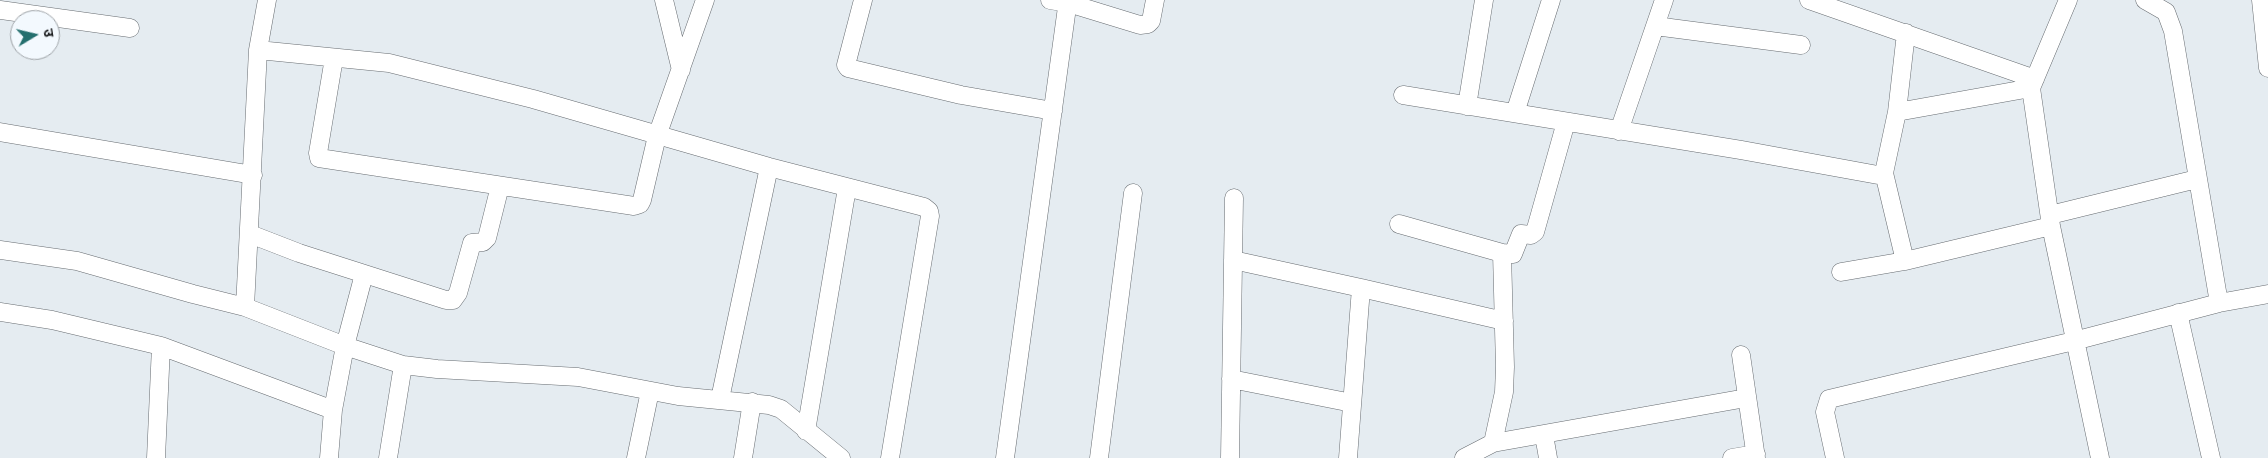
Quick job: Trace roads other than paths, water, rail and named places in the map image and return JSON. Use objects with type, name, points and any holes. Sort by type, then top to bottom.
[{"type":"street","points":[[245,307],[258,50],[267,0]]},
{"type":"street","points":[[664,0],[682,70]]},
{"type":"street","points":[[334,58],[318,153],[319,158],[634,206],[640,204],[657,136],[682,70],[705,0]]},
{"type":"street","points":[[863,0],[846,65],[848,68],[961,95],[1053,111]]},
{"type":"street","points":[[1005,458],[1053,111],[1062,1],[1140,25],[1148,24],[1151,20],[1155,0]]},
{"type":"street","points":[[1467,106],[1484,0]]},
{"type":"street","points":[[1515,113],[1551,0]]},
{"type":"street","points":[[1620,131],[1664,0]]},
{"type":"street","points":[[1809,0],[1906,33],[2033,83]]},
{"type":"street","points":[[2068,0],[2033,83],[2050,220],[2100,458]]},
{"type":"street","points":[[2145,0],[2166,12],[2171,21],[2219,303]]},
{"type":"street","points":[[2264,1],[2268,68]]},
{"type":"street","points":[[0,10],[130,28]]},
{"type":"street","points":[[1655,26],[1801,45]]},
{"type":"street","points":[[1905,261],[1884,174],[1897,112],[1906,33]]},
{"type":"street","points":[[258,50],[389,63],[533,99],[769,167],[924,207],[929,211],[930,216],[890,458]]},
{"type":"street","points":[[1897,112],[2033,83]]},
{"type":"street","points":[[1403,95],[1878,175],[1884,174]]},
{"type":"street","points":[[1399,224],[1502,253],[1513,254],[1520,234],[1531,235],[1535,232],[1566,122]]},
{"type":"street","points":[[0,132],[253,175]]},
{"type":"street","points":[[720,400],[769,167]]},
{"type":"street","points":[[1841,272],[1905,261],[2197,179]]},
{"type":"street","points":[[250,234],[364,274],[446,300],[456,298],[472,243],[483,242],[487,238],[500,186]]},
{"type":"street","points":[[806,431],[847,188]]},
{"type":"street","points":[[1099,458],[1133,193]]},
{"type":"street","points":[[1230,458],[1234,198]]},
{"type":"street","points":[[0,250],[77,261],[245,307],[345,346],[403,365],[437,369],[578,377],[678,396],[752,402],[781,409],[841,458]]},
{"type":"street","points":[[1493,443],[1504,392],[1502,253]]},
{"type":"street","points":[[1233,260],[1504,321]]},
{"type":"street","points":[[329,458],[333,410],[345,346],[364,274]]},
{"type":"street","points":[[1348,458],[1360,288]]},
{"type":"street","points":[[1835,458],[1825,412],[1829,399],[2074,341],[2219,303],[2268,294]]},
{"type":"street","points":[[0,312],[52,320],[161,346],[333,410]]},
{"type":"street","points":[[2178,313],[2211,458]]},
{"type":"street","points":[[156,458],[161,346]]},
{"type":"street","points":[[1732,458],[1756,456],[1741,355]]},
{"type":"street","points":[[388,458],[403,365]]},
{"type":"street","points":[[1230,378],[1352,403]]},
{"type":"street","points":[[636,458],[650,391]]},
{"type":"street","points":[[1464,458],[1493,443],[1746,398]]},
{"type":"street","points":[[743,458],[752,402]]},
{"type":"street","points":[[1544,435],[1548,458]]}]
